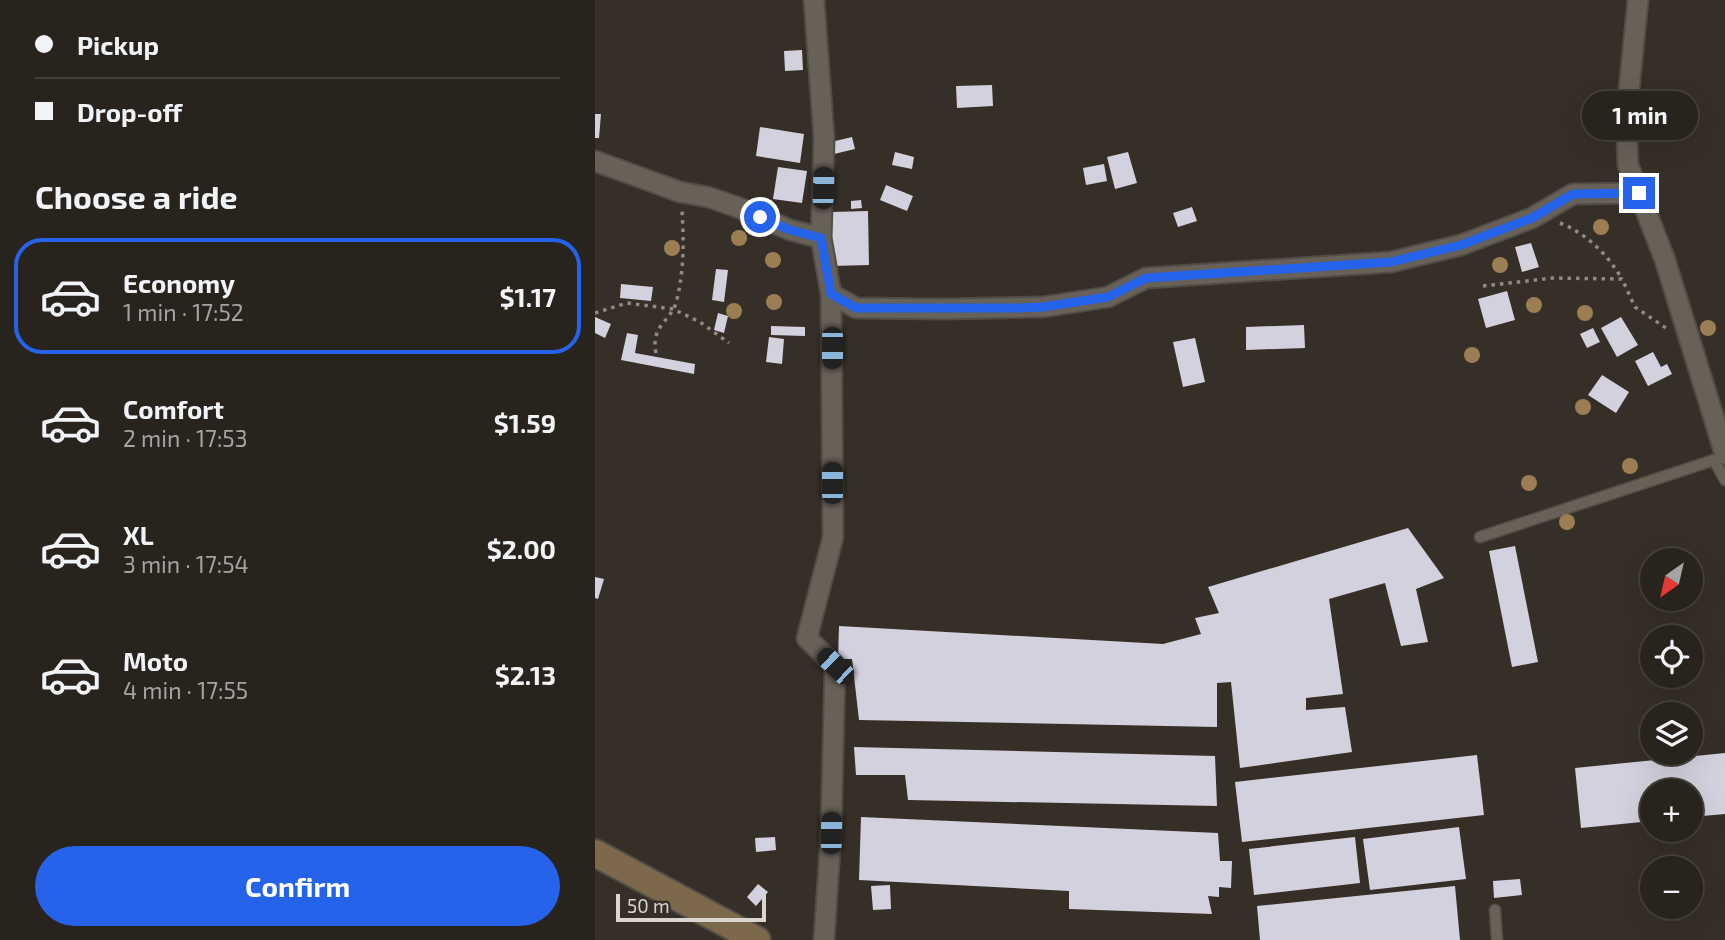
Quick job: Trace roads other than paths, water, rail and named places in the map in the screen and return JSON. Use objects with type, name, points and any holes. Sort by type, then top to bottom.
[{"type":"main road","points":[[595,853],[757,940]]},
{"type":"street","points":[[814,0],[824,138],[821,238],[831,294],[833,537],[807,638],[835,666],[831,833],[824,940]]},
{"type":"street","points":[[1638,0],[1626,119],[1628,165],[1665,260],[1725,454]]},
{"type":"street","points":[[595,161],[680,192],[737,206],[790,230],[821,238]]},
{"type":"street","points":[[831,294],[856,308],[1043,307],[1108,297],[1146,278],[1391,262],[1461,245],[1532,218],[1573,194],[1639,193]]},
{"type":"lane","points":[[1480,537],[1714,460],[1725,480]]},
{"type":"lane","points":[[1495,910],[1497,940]]}]
